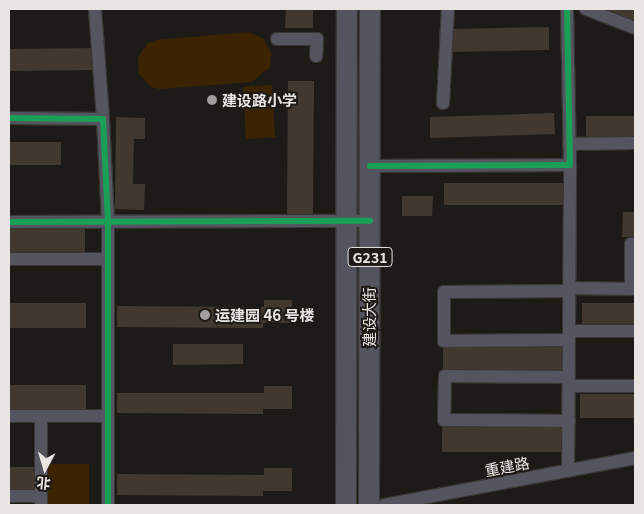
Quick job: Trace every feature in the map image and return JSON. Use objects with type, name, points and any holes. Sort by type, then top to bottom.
[{"type":"highway","name":"建设大街","points":[[346,505],[347,9]]},
{"type":"highway","name":"建设大街","points":[[368,505],[370,9]]},
{"type":"street","points":[[95,9],[108,222],[108,505]]},
{"type":"street","points":[[443,103],[448,9]]},
{"type":"street","points":[[567,9],[570,165],[568,471]]},
{"type":"street","points":[[586,9],[635,28]]},
{"type":"street","points":[[277,39],[317,40],[316,56]]},
{"type":"street","points":[[9,118],[103,119]]},
{"type":"street","points":[[569,144],[635,143]]},
{"type":"street","points":[[370,166],[570,165]]},
{"type":"street","points":[[9,222],[370,221]]},
{"type":"street","points":[[635,244],[631,244],[633,289],[444,292],[444,341],[569,336],[635,331]]},
{"type":"street","points":[[9,259],[108,260]]},
{"type":"street","points":[[569,421],[444,420],[444,376],[569,381],[635,386]]},
{"type":"street","points":[[9,416],[108,416]]},
{"type":"street","points":[[9,496],[41,501],[41,416]]},
{"type":"street","name":"重建路","points":[[384,505],[635,458]]},
{"type":"shaded area","points":[[248,32],[263,38],[271,52],[270,67],[252,82],[160,89],[151,87],[139,74],[138,57],[148,43],[156,40]]},
{"type":"shaded area","points":[[272,85],[275,137],[246,139],[243,87]]},
{"type":"shaded area","points":[[46,464],[89,464],[89,505],[45,505]]},
{"type":"building","points":[[286,9],[313,9],[313,28],[285,28]]},
{"type":"building","points":[[599,9],[635,9],[635,23]]},
{"type":"building","points":[[549,27],[549,50],[453,52],[453,29]]},
{"type":"building","points":[[95,48],[95,70],[9,71],[9,49]]},
{"type":"building","points":[[288,81],[314,81],[313,214],[287,214]]},
{"type":"building","points":[[554,113],[555,134],[430,138],[430,117]]},
{"type":"building","points":[[586,116],[635,116],[635,137],[586,137]]},
{"type":"building","points":[[116,117],[145,118],[145,139],[134,139],[133,184],[145,184],[144,210],[115,209]]},
{"type":"building","points":[[9,142],[61,142],[61,165],[9,165]]},
{"type":"building","points":[[444,183],[565,183],[565,205],[444,205]]},
{"type":"building","points":[[402,196],[433,196],[432,216],[402,216]]},
{"type":"building","points":[[623,212],[635,212],[635,237],[622,237]]},
{"type":"building","points":[[9,228],[85,228],[85,253],[9,252]]},
{"type":"building","name":"运建园 46 号楼","points":[[264,300],[292,300],[292,323],[263,323],[263,328],[117,327],[117,306],[264,307]]},
{"type":"building","points":[[9,303],[86,303],[86,328],[9,328]]},
{"type":"building","points":[[582,303],[635,303],[635,327],[582,327]]},
{"type":"building","points":[[173,344],[243,344],[243,364],[173,365]]},
{"type":"building","points":[[443,347],[563,347],[563,372],[443,372]]},
{"type":"building","points":[[9,385],[86,385],[86,410],[9,410]]},
{"type":"building","points":[[264,386],[292,386],[292,409],[263,409],[263,414],[117,413],[117,393],[264,393]]},
{"type":"building","points":[[580,394],[635,394],[635,418],[580,418]]},
{"type":"building","points":[[442,427],[562,427],[562,452],[442,452]]},
{"type":"building","points":[[9,467],[36,467],[36,491],[9,491]]},
{"type":"building","points":[[264,468],[292,468],[292,491],[263,491],[263,496],[117,495],[117,474],[264,475]]},
{"type":"cycle path","points":[[370,166],[570,165],[567,9]]},
{"type":"cycle path","points":[[9,118],[103,119],[108,222],[108,505]]},
{"type":"cycle path","points":[[9,222],[370,221]]},
{"type":"place","name":"建设路小学","points":[[212,100]]},
{"type":"place","name":"运建园 46 号楼","points":[[205,315]]}]
